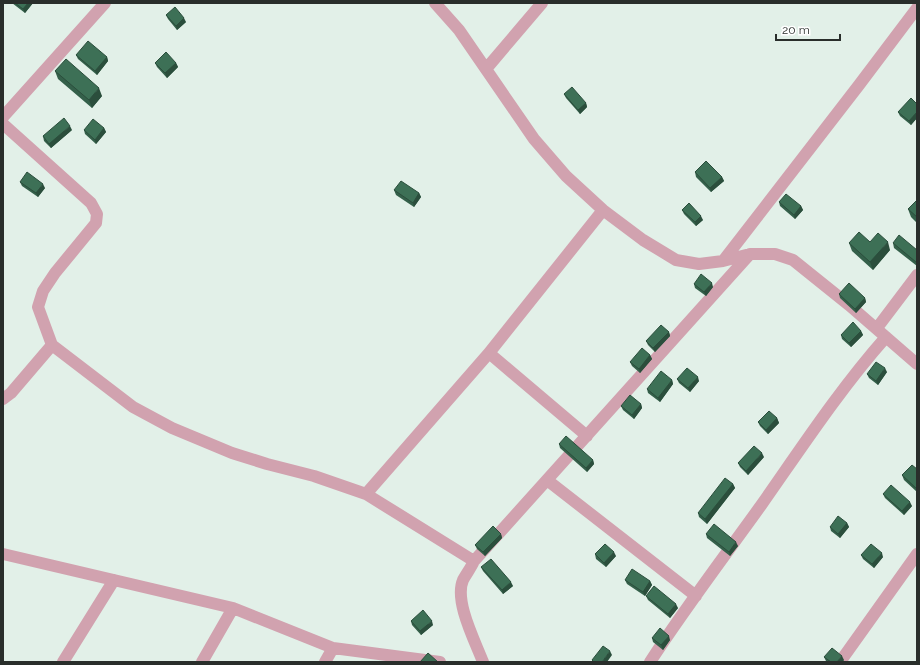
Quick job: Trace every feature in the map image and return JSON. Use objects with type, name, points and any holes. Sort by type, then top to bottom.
[{"type":"street","points":[[3,117],[105,3]]},
{"type":"street","points":[[435,3],[459,30],[534,139],[566,176],[603,210],[643,240],[676,260],[699,264],[723,261],[750,254],[775,254],[793,260],[877,328],[917,364]]},
{"type":"street","points":[[486,69],[542,3]]},
{"type":"street","points":[[723,261],[917,8]]},
{"type":"street","points":[[3,124],[91,203],[97,214],[96,223],[55,273],[43,291],[38,307],[52,345],[133,408],[172,428],[232,453],[314,476],[366,494],[474,561]]},
{"type":"street","points":[[366,494],[489,353],[603,210]]},
{"type":"street","points":[[483,662],[462,606],[460,595],[462,581],[474,561],[750,254]]},
{"type":"street","points":[[877,328],[917,275]]},
{"type":"street","points":[[650,662],[763,503],[818,422],[864,362],[886,337]]},
{"type":"street","points":[[3,399],[11,393],[52,345]]},
{"type":"street","points":[[489,353],[587,436]]},
{"type":"street","points":[[547,480],[696,596]]},
{"type":"street","points":[[3,554],[233,608],[332,648],[440,662]]},
{"type":"street","points":[[840,662],[917,554]]},
{"type":"street","points":[[63,662],[114,580]]},
{"type":"street","points":[[202,662],[233,608]]},
{"type":"street","points":[[325,662],[332,648]]},
{"type":"building","points":[[15,3],[28,3],[23,9]]},
{"type":"building","points":[[175,7],[184,18],[176,26],[166,15]]},
{"type":"building","points":[[88,41],[107,57],[95,71],[76,55]]},
{"type":"building","points":[[166,52],[176,63],[165,73],[155,63]]},
{"type":"building","points":[[66,59],[99,88],[89,100],[55,71]]},
{"type":"building","points":[[572,87],[586,103],[578,110],[564,94]]},
{"type":"building","points":[[911,98],[917,104],[917,112],[909,121],[898,112]]},
{"type":"building","points":[[64,118],[70,126],[49,144],[43,136]]},
{"type":"building","points":[[93,119],[104,128],[95,140],[84,130]]},
{"type":"building","points":[[706,161],[722,177],[710,188],[695,172]]},
{"type":"building","points":[[27,172],[43,184],[36,193],[20,182]]},
{"type":"building","points":[[401,181],[419,193],[413,203],[394,190]]},
{"type":"building","points":[[786,194],[801,206],[794,215],[779,202]]},
{"type":"building","points":[[917,200],[917,217],[908,209]]},
{"type":"building","points":[[689,203],[701,216],[695,222],[682,210]]},
{"type":"building","points":[[859,232],[870,242],[878,233],[888,242],[870,262],[849,243]]},
{"type":"building","points":[[899,235],[917,250],[917,262],[893,243]]},
{"type":"building","points":[[701,274],[712,283],[704,292],[694,284]]},
{"type":"building","points":[[849,283],[865,298],[855,309],[839,294]]},
{"type":"building","points":[[853,322],[861,331],[849,343],[841,335]]},
{"type":"building","points":[[661,325],[669,332],[653,348],[646,341]]},
{"type":"building","points":[[642,348],[650,355],[639,369],[630,362]]},
{"type":"building","points":[[876,362],[885,368],[876,381],[867,374]]},
{"type":"building","points":[[687,368],[698,377],[688,388],[677,379]]},
{"type":"building","points":[[661,371],[672,380],[658,398],[647,389]]},
{"type":"building","points":[[630,395],[641,404],[632,415],[621,406]]},
{"type":"building","points":[[769,411],[777,418],[766,430],[758,422]]},
{"type":"building","points":[[566,436],[593,460],[586,468],[559,444]]},
{"type":"building","points":[[754,446],[762,453],[746,471],[738,463]]},
{"type":"building","points":[[912,465],[917,469],[917,489],[902,475]]},
{"type":"building","points":[[725,478],[733,484],[705,519],[698,513]]},
{"type":"building","points":[[891,485],[910,502],[902,511],[883,494]]},
{"type":"building","points":[[838,516],[847,523],[838,534],[830,527]]},
{"type":"building","points":[[714,524],[736,542],[729,552],[706,534]]},
{"type":"building","points":[[493,526],[501,534],[483,552],[475,545]]},
{"type":"building","points":[[605,544],[614,552],[604,563],[595,554]]},
{"type":"building","points":[[871,544],[882,553],[872,564],[861,555]]},
{"type":"building","points":[[491,559],[511,582],[502,590],[481,567]]},
{"type":"building","points":[[632,569],[650,581],[643,592],[625,580]]},
{"type":"building","points":[[654,586],[676,604],[668,614],[646,596]]},
{"type":"building","points":[[423,610],[432,621],[420,631],[411,621]]},
{"type":"building","points":[[660,628],[669,636],[661,645],[652,638]]},
{"type":"building","points":[[603,646],[610,651],[602,662],[594,662],[592,660]]},
{"type":"building","points":[[832,648],[842,656],[837,662],[831,662],[824,657]]},
{"type":"building","points":[[428,653],[438,662],[420,662]]}]
